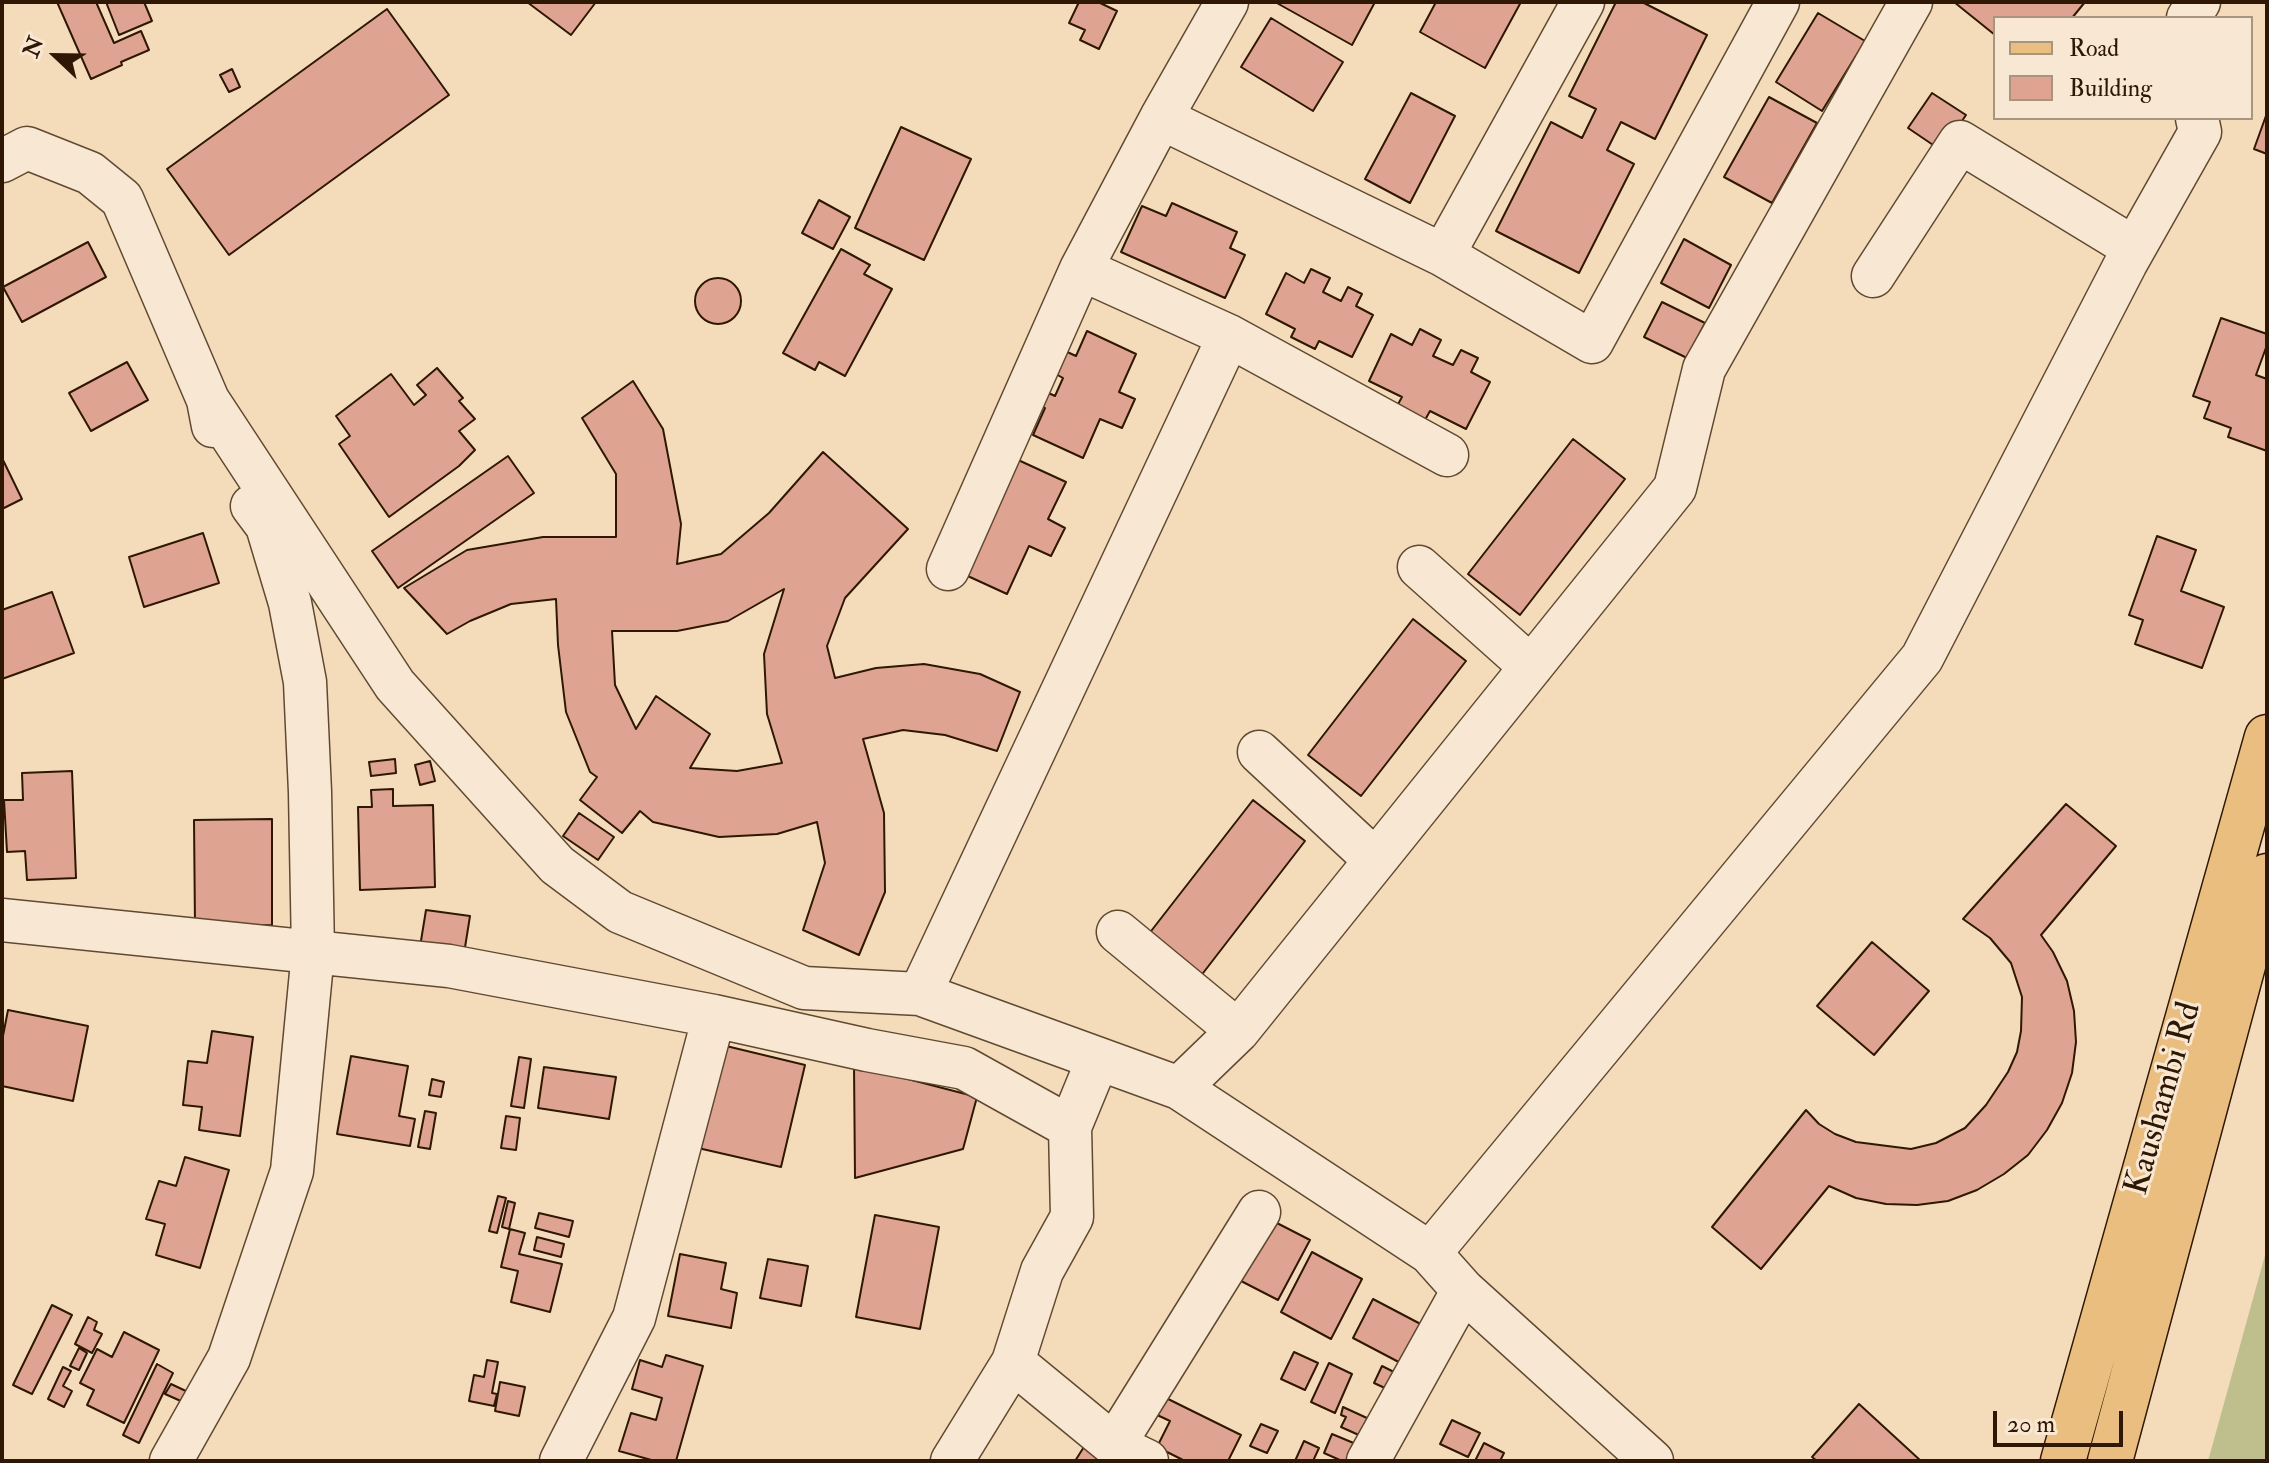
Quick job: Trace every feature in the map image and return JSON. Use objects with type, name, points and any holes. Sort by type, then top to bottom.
[{"type":"main road","name":"Kaushambi Rd","points":[[2063,1461],[2267,737]]},
{"type":"main road","points":[[2110,1461],[2267,876]]},
{"type":"street","points":[[948,569],[1081,269],[1227,2]]},
{"type":"street","points":[[1443,255],[1583,2]]},
{"type":"street","points":[[1161,118],[1443,255],[1592,342],[1778,2]]},
{"type":"street","points":[[1179,1088],[1238,1031],[1675,488],[1704,369],[1911,2]]},
{"type":"street","points":[[1430,1253],[1922,658],[2134,248],[2200,132],[2197,120]]},
{"type":"street","points":[[1873,276],[1960,142],[2134,248]]},
{"type":"street","points":[[2,161],[27,148],[90,173],[122,199],[208,400],[395,685],[557,865],[620,912],[804,988],[920,994],[1179,1088],[1430,1253],[1463,1290],[1652,1461]]},
{"type":"street","points":[[1081,269],[1229,336],[1447,455]]},
{"type":"street","points":[[920,994],[1229,336]]},
{"type":"street","points":[[171,1461],[229,1358],[292,1171],[313,952],[310,792],[302,669],[290,603],[267,526],[220,464],[208,400]]},
{"type":"street","points":[[1419,567],[1531,667]]},
{"type":"street","points":[[1259,752],[1375,860]]},
{"type":"street","points":[[2,920],[449,966],[714,1016],[964,1068],[1070,1127]]},
{"type":"street","points":[[1118,932],[1238,1031]]},
{"type":"street","points":[[561,1461],[634,1318],[714,1016]]},
{"type":"street","points":[[952,1461],[1013,1362],[1042,1271],[1072,1217],[1070,1127],[1098,1059]]},
{"type":"street","points":[[1013,1362],[1130,1453],[1259,1212]]},
{"type":"street","points":[[1368,1461],[1463,1290]]},
{"type":"green space","points":[[2267,1248],[2267,1461],[2208,1461]]},
{"type":"building","points":[[57,2],[96,2],[114,43],[141,31],[149,50],[91,79]]},
{"type":"building","points":[[106,2],[144,2],[152,21],[119,35]]},
{"type":"building","points":[[527,2],[596,2],[571,35]]},
{"type":"building","points":[[1079,2],[1098,2],[1117,11],[1099,49],[1080,40],[1085,30],[1069,23]]},
{"type":"building","points":[[1275,2],[1375,2],[1352,45]]},
{"type":"building","points":[[1436,2],[1521,2],[1485,68],[1420,32]]},
{"type":"building","points":[[1616,2],[1642,2],[1707,35],[1655,139],[1621,122],[1607,150],[1634,164],[1579,273],[1496,231],[1551,122],[1582,138],[1596,109],[1569,96]]},
{"type":"building","points":[[1954,2],[2085,2],[2074,16],[1993,16],[1993,33]]},
{"type":"building","points":[[387,9],[449,95],[229,255],[167,169]]},
{"type":"building","points":[[1818,13],[1865,41],[1822,111],[1776,82]]},
{"type":"building","points":[[1271,18],[1343,62],[1313,111],[1241,67]]},
{"type":"building","points":[[232,69],[240,87],[229,92],[220,75]]},
{"type":"building","points":[[1411,93],[1455,116],[1410,203],[1365,179]]},
{"type":"building","points":[[1932,93],[1966,115],[1942,151],[1908,128]]},
{"type":"building","points":[[1769,97],[1817,123],[1772,203],[1724,177]]},
{"type":"building","points":[[2267,113],[2267,154],[2254,149]]},
{"type":"building","points":[[901,127],[971,159],[924,260],[855,228]]},
{"type":"building","points":[[819,200],[850,217],[833,249],[802,233]]},
{"type":"building","points":[[1172,203],[1237,232],[1230,248],[1245,255],[1225,298],[1121,252],[1142,206],[1166,216]]},
{"type":"building","points":[[1684,239],[1731,265],[1709,308],[1661,283]]},
{"type":"building","points":[[88,242],[106,277],[22,322],[3,287]]},
{"type":"building","points":[[841,249],[870,265],[864,274],[892,289],[845,376],[819,362],[815,370],[783,353]]},
{"type":"building","points":[[1311,269],[1330,278],[1323,292],[1341,301],[1348,287],[1362,294],[1356,306],[1373,315],[1352,357],[1319,341],[1315,349],[1291,337],[1295,329],[1266,314],[1286,273],[1304,283]]},
{"type":"building","points":[[718,278],[735,284],[741,301],[735,318],[718,324],[701,318],[695,301],[701,284]]},
{"type":"building","points":[[1662,302],[1705,323],[1687,358],[1644,337]]},
{"type":"building","points":[[2221,318],[2267,334],[2267,345],[2256,375],[2267,379],[2267,451],[2228,437],[2231,428],[2204,418],[2210,402],[2193,396]]},
{"type":"building","points":[[1420,329],[1441,340],[1433,356],[1453,365],[1461,350],[1478,358],[1471,372],[1490,382],[1466,429],[1430,411],[1425,420],[1397,406],[1402,397],[1369,381],[1391,334],[1412,345]]},
{"type":"building","points":[[1087,331],[1136,354],[1119,392],[1135,399],[1122,428],[1100,419],[1083,458],[1033,435],[1045,408],[1036,403],[1042,390],[1055,396],[1063,378],[1054,373],[1065,351],[1076,356]]},
{"type":"building","points":[[127,362],[148,400],[91,431],[69,393]]},
{"type":"building","points":[[437,368],[463,398],[459,401],[475,419],[459,431],[475,450],[459,466],[389,517],[339,444],[350,436],[336,416],[391,374],[414,405],[426,395],[417,385]]},
{"type":"building","points":[[633,381],[663,429],[681,524],[677,564],[721,554],[769,513],[823,452],[908,529],[845,598],[827,646],[835,678],[876,668],[924,664],[980,674],[1020,692],[997,751],[945,735],[903,730],[863,739],[884,813],[885,892],[859,955],[803,930],[825,863],[817,822],[777,834],[719,837],[653,822],[640,811],[622,833],[580,800],[597,777],[590,772],[566,712],[556,599],[511,604],[447,634],[404,588],[467,550],[543,537],[616,537],[616,474],[582,418]],"holes":[[[784,589],[764,654],[767,714],[782,763],[737,771],[690,768],[710,734],[656,696],[636,729],[615,685],[612,631],[677,631],[728,621]]]},
{"type":"building","points":[[1573,439],[1625,479],[1520,615],[1468,574]]},
{"type":"building","points":[[508,456],[534,493],[398,588],[372,551]]},
{"type":"building","points":[[2,458],[22,499],[2,509]]},
{"type":"building","points":[[1016,459],[1066,482],[1048,519],[1065,528],[1051,556],[1029,546],[1007,594],[959,572]]},
{"type":"building","points":[[203,533],[219,583],[144,607],[129,557]]},
{"type":"building","points":[[2157,536],[2196,550],[2181,591],[2224,607],[2202,668],[2135,644],[2143,620],[2129,615]]},
{"type":"building","points":[[52,592],[74,653],[2,679],[2,610]]},
{"type":"building","points":[[1413,619],[1466,661],[1361,796],[1308,755]]},
{"type":"building","points":[[395,759],[396,773],[371,776],[369,762]]},
{"type":"building","points":[[430,761],[435,781],[420,785],[415,765]]},
{"type":"building","points":[[72,771],[76,878],[27,880],[25,851],[7,852],[4,800],[23,800],[22,773]]},
{"type":"building","points":[[393,789],[393,806],[433,805],[435,887],[360,890],[358,807],[372,807],[371,790]]},
{"type":"building","points":[[1253,800],[1305,841],[1200,977],[1148,935]]},
{"type":"building","points":[[2066,804],[2116,846],[2041,935],[2067,981],[2074,1011],[2076,1042],[2072,1073],[2062,1103],[2047,1130],[2028,1155],[2004,1174],[1977,1190],[1948,1201],[1917,1205],[1886,1204],[1856,1198],[1829,1186],[1761,1269],[1712,1227],[1806,1110],[1819,1124],[1856,1142],[1911,1149],[1936,1143],[1965,1128],[1986,1105],[2008,1072],[2017,1052],[2021,1031],[2022,997],[2011,963],[1990,938],[1963,919]]},
{"type":"building","points":[[579,813],[614,837],[598,860],[563,836]]},
{"type":"building","points":[[272,819],[272,925],[195,926],[194,820]]},
{"type":"building","points":[[426,910],[470,916],[463,960],[419,953]]},
{"type":"building","points":[[1872,942],[1929,991],[1874,1055],[1817,1006]]},
{"type":"building","points":[[8,1010],[88,1026],[73,1101],[2,1086],[2,1041]]},
{"type":"building","points":[[212,1031],[253,1037],[240,1136],[199,1130],[202,1107],[183,1105],[188,1061],[207,1063]]},
{"type":"building","points":[[722,1045],[805,1065],[781,1167],[698,1148]]},
{"type":"building","points":[[351,1056],[408,1066],[399,1116],[415,1119],[410,1146],[337,1134]]},
{"type":"building","points":[[519,1057],[531,1059],[524,1108],[511,1106]]},
{"type":"building","points":[[854,1065],[977,1097],[963,1149],[855,1178]]},
{"type":"building","points":[[544,1067],[616,1077],[609,1119],[538,1108]]},
{"type":"building","points":[[432,1079],[444,1082],[441,1097],[429,1095]]},
{"type":"building","points":[[425,1111],[436,1113],[430,1149],[418,1147]]},
{"type":"building","points":[[506,1116],[520,1118],[516,1150],[501,1148]]},
{"type":"building","points":[[185,1157],[229,1170],[200,1268],[156,1255],[165,1224],[146,1219],[159,1181],[176,1186]]},
{"type":"building","points":[[498,1196],[506,1198],[497,1233],[489,1231]]},
{"type":"building","points":[[508,1201],[515,1203],[509,1229],[502,1227]]},
{"type":"building","points":[[539,1213],[573,1221],[569,1237],[535,1228]]},
{"type":"building","points":[[875,1215],[939,1227],[920,1329],[856,1317]]},
{"type":"building","points":[[1273,1221],[1310,1240],[1278,1300],[1241,1281]]},
{"type":"building","points":[[510,1229],[525,1233],[519,1254],[562,1264],[550,1312],[511,1302],[518,1271],[501,1267]]},
{"type":"building","points":[[537,1237],[564,1244],[561,1257],[534,1250]]},
{"type":"building","points":[[1312,1252],[1362,1279],[1331,1339],[1281,1312]]},
{"type":"building","points":[[680,1254],[726,1263],[721,1289],[737,1293],[731,1328],[668,1316]]},
{"type":"building","points":[[768,1259],[808,1266],[801,1306],[760,1298]]},
{"type":"building","points":[[1373,1299],[1432,1330],[1412,1369],[1353,1338]]},
{"type":"building","points":[[52,1305],[72,1315],[32,1394],[13,1385]]},
{"type":"building","points":[[88,1317],[97,1322],[94,1330],[102,1334],[92,1353],[75,1344]]},
{"type":"building","points":[[124,1332],[159,1350],[124,1423],[87,1405],[94,1390],[80,1383],[97,1349],[112,1357]]},
{"type":"building","points":[[79,1348],[87,1353],[79,1370],[70,1366]]},
{"type":"building","points":[[1294,1352],[1318,1363],[1305,1390],[1281,1379]]},
{"type":"building","points":[[666,1355],[703,1366],[676,1461],[655,1461],[619,1451],[631,1413],[656,1420],[662,1398],[632,1389],[640,1360],[662,1367]]},
{"type":"building","points":[[487,1360],[498,1362],[492,1393],[497,1394],[494,1406],[469,1401],[474,1375],[484,1377]]},
{"type":"building","points":[[1329,1363],[1352,1374],[1335,1413],[1311,1402]]},
{"type":"building","points":[[157,1364],[173,1373],[139,1443],[123,1435]]},
{"type":"building","points":[[1382,1366],[1394,1372],[1387,1389],[1374,1383]]},
{"type":"building","points":[[63,1367],[71,1371],[63,1386],[72,1391],[64,1407],[48,1399]]},
{"type":"building","points":[[500,1382],[525,1387],[519,1416],[495,1411]]},
{"type":"building","points":[[171,1384],[188,1392],[183,1402],[165,1394]]},
{"type":"building","points":[[1164,1397],[1241,1435],[1228,1461],[1185,1461],[1157,1447],[1170,1421],[1155,1414]]},
{"type":"building","points":[[1859,1404],[1921,1461],[1817,1461],[1812,1457]]},
{"type":"building","points":[[1343,1407],[1380,1424],[1372,1441],[1341,1427],[1346,1417],[1341,1415]]},
{"type":"building","points":[[1452,1420],[1480,1433],[1468,1457],[1440,1444]]},
{"type":"building","points":[[1261,1424],[1278,1431],[1267,1453],[1250,1446]]},
{"type":"building","points":[[1332,1434],[1356,1444],[1348,1461],[1324,1453]]},
{"type":"building","points":[[1089,1439],[1110,1461],[1075,1461]]},
{"type":"building","points":[[1304,1441],[1319,1448],[1313,1461],[1295,1461]]},
{"type":"building","points":[[1484,1443],[1504,1453],[1500,1461],[1475,1461]]}]
